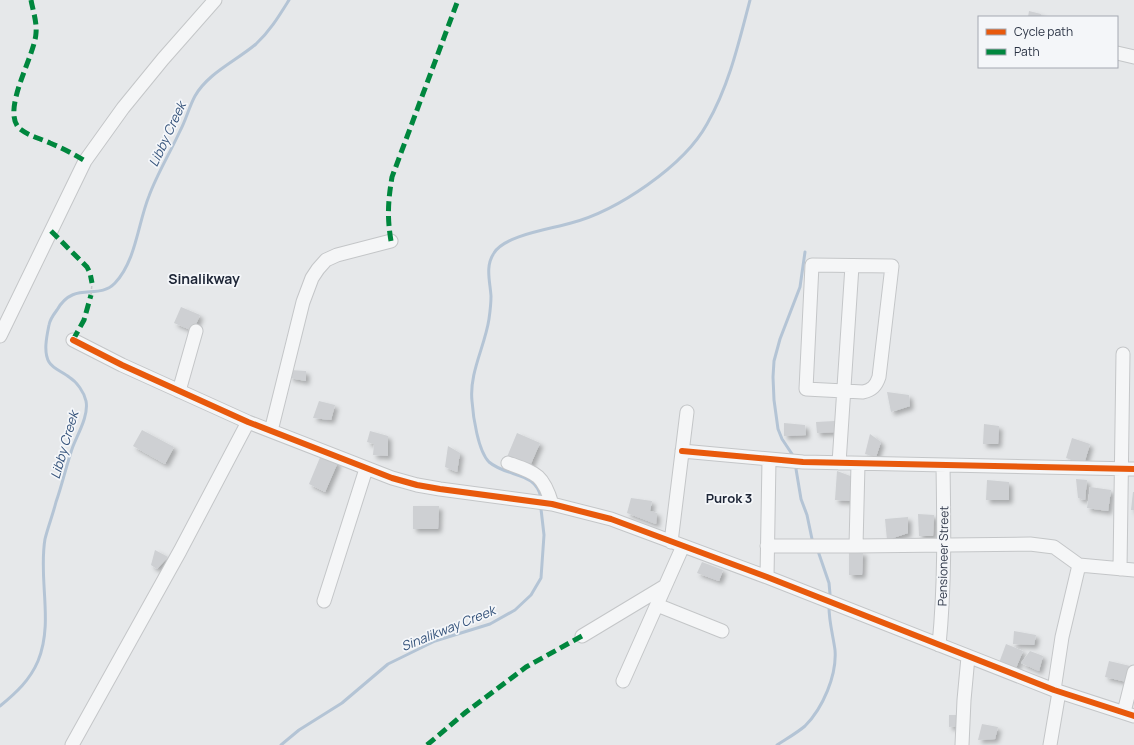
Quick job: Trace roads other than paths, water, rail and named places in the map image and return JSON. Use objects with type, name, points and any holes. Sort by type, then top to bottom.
[{"type":"street","points":[[0,336],[85,161],[123,108],[215,0]]},
{"type":"street","points":[[1118,53],[1134,58]]},
{"type":"street","points":[[271,432],[303,302],[315,274],[326,260],[336,254],[391,241]]},
{"type":"street","points":[[812,265],[852,266],[892,266],[877,383],[874,388],[863,392],[806,389],[812,265]]},
{"type":"street","points":[[840,463],[852,266]]},
{"type":"street","points":[[179,391],[196,331]]},
{"type":"street","points":[[73,340],[122,365],[248,422],[366,469],[417,485],[552,504],[611,519],[767,577],[1057,691],[1129,714],[1134,672]]},
{"type":"street","points":[[1120,569],[1128,469],[1123,354]]},
{"type":"street","points":[[623,681],[666,586],[677,544],[682,452],[687,412]]},
{"type":"street","points":[[72,745],[180,551],[248,422]]},
{"type":"street","points":[[682,452],[769,460],[858,464],[1128,469]]},
{"type":"street","points":[[767,577],[769,460]]},
{"type":"street","points":[[508,463],[529,470],[537,475],[544,482],[552,504]]},
{"type":"street","points":[[856,546],[858,464]]},
{"type":"street","name":"Pensioneer Street","points":[[939,645],[945,545],[943,466]]},
{"type":"street","points":[[324,601],[366,469]]},
{"type":"street","points":[[767,546],[1030,544],[1045,545],[1059,550],[1079,565],[1134,570]]},
{"type":"street","points":[[1050,745],[1062,637],[1079,565]]},
{"type":"street","points":[[582,636],[666,586]]},
{"type":"street","points":[[657,605],[722,631]]},
{"type":"street","points":[[962,745],[968,657]]},
{"type":"waterway","name":"Libby Creek","points":[[0,706],[27,680],[35,668],[43,646],[45,631],[43,569],[45,539],[72,449],[86,413],[86,401],[80,388],[72,379],[53,367],[47,358],[46,344],[50,321],[64,301],[71,296],[78,293],[101,291],[108,288],[115,283],[122,274],[132,253],[152,188],[182,127],[195,96],[207,81],[215,74],[256,44],[266,34],[289,0]]},
{"type":"waterway","name":"Sinalikway Creek","points":[[541,498],[538,489],[533,483],[520,476],[504,471],[489,462],[485,457],[479,442],[475,424],[472,391],[473,380],[489,319],[491,296],[489,268],[491,258],[500,247],[518,237],[571,223],[589,217],[608,208],[648,185],[683,156],[707,124],[715,109],[733,64],[750,0]]},
{"type":"waterway","points":[[792,454],[782,439],[778,429],[774,400],[774,361],[780,339],[800,287],[805,252]]},
{"type":"waterway","points":[[796,469],[801,499],[807,515],[812,539]]},
{"type":"waterway","name":"Sinalikway Creek","points":[[281,745],[299,730],[342,703],[388,664],[435,641],[490,624],[515,610],[531,595],[541,578],[544,535],[541,509]]},
{"type":"waterway","points":[[818,551],[829,583],[830,594]]},
{"type":"waterway","points":[[777,745],[795,734],[812,719],[828,691],[834,670],[835,660],[829,607]]},
{"type":"district","name":"Sinalikway","points":[[204,278]]},
{"type":"district","name":"Purok 3","points":[[729,498]]}]
